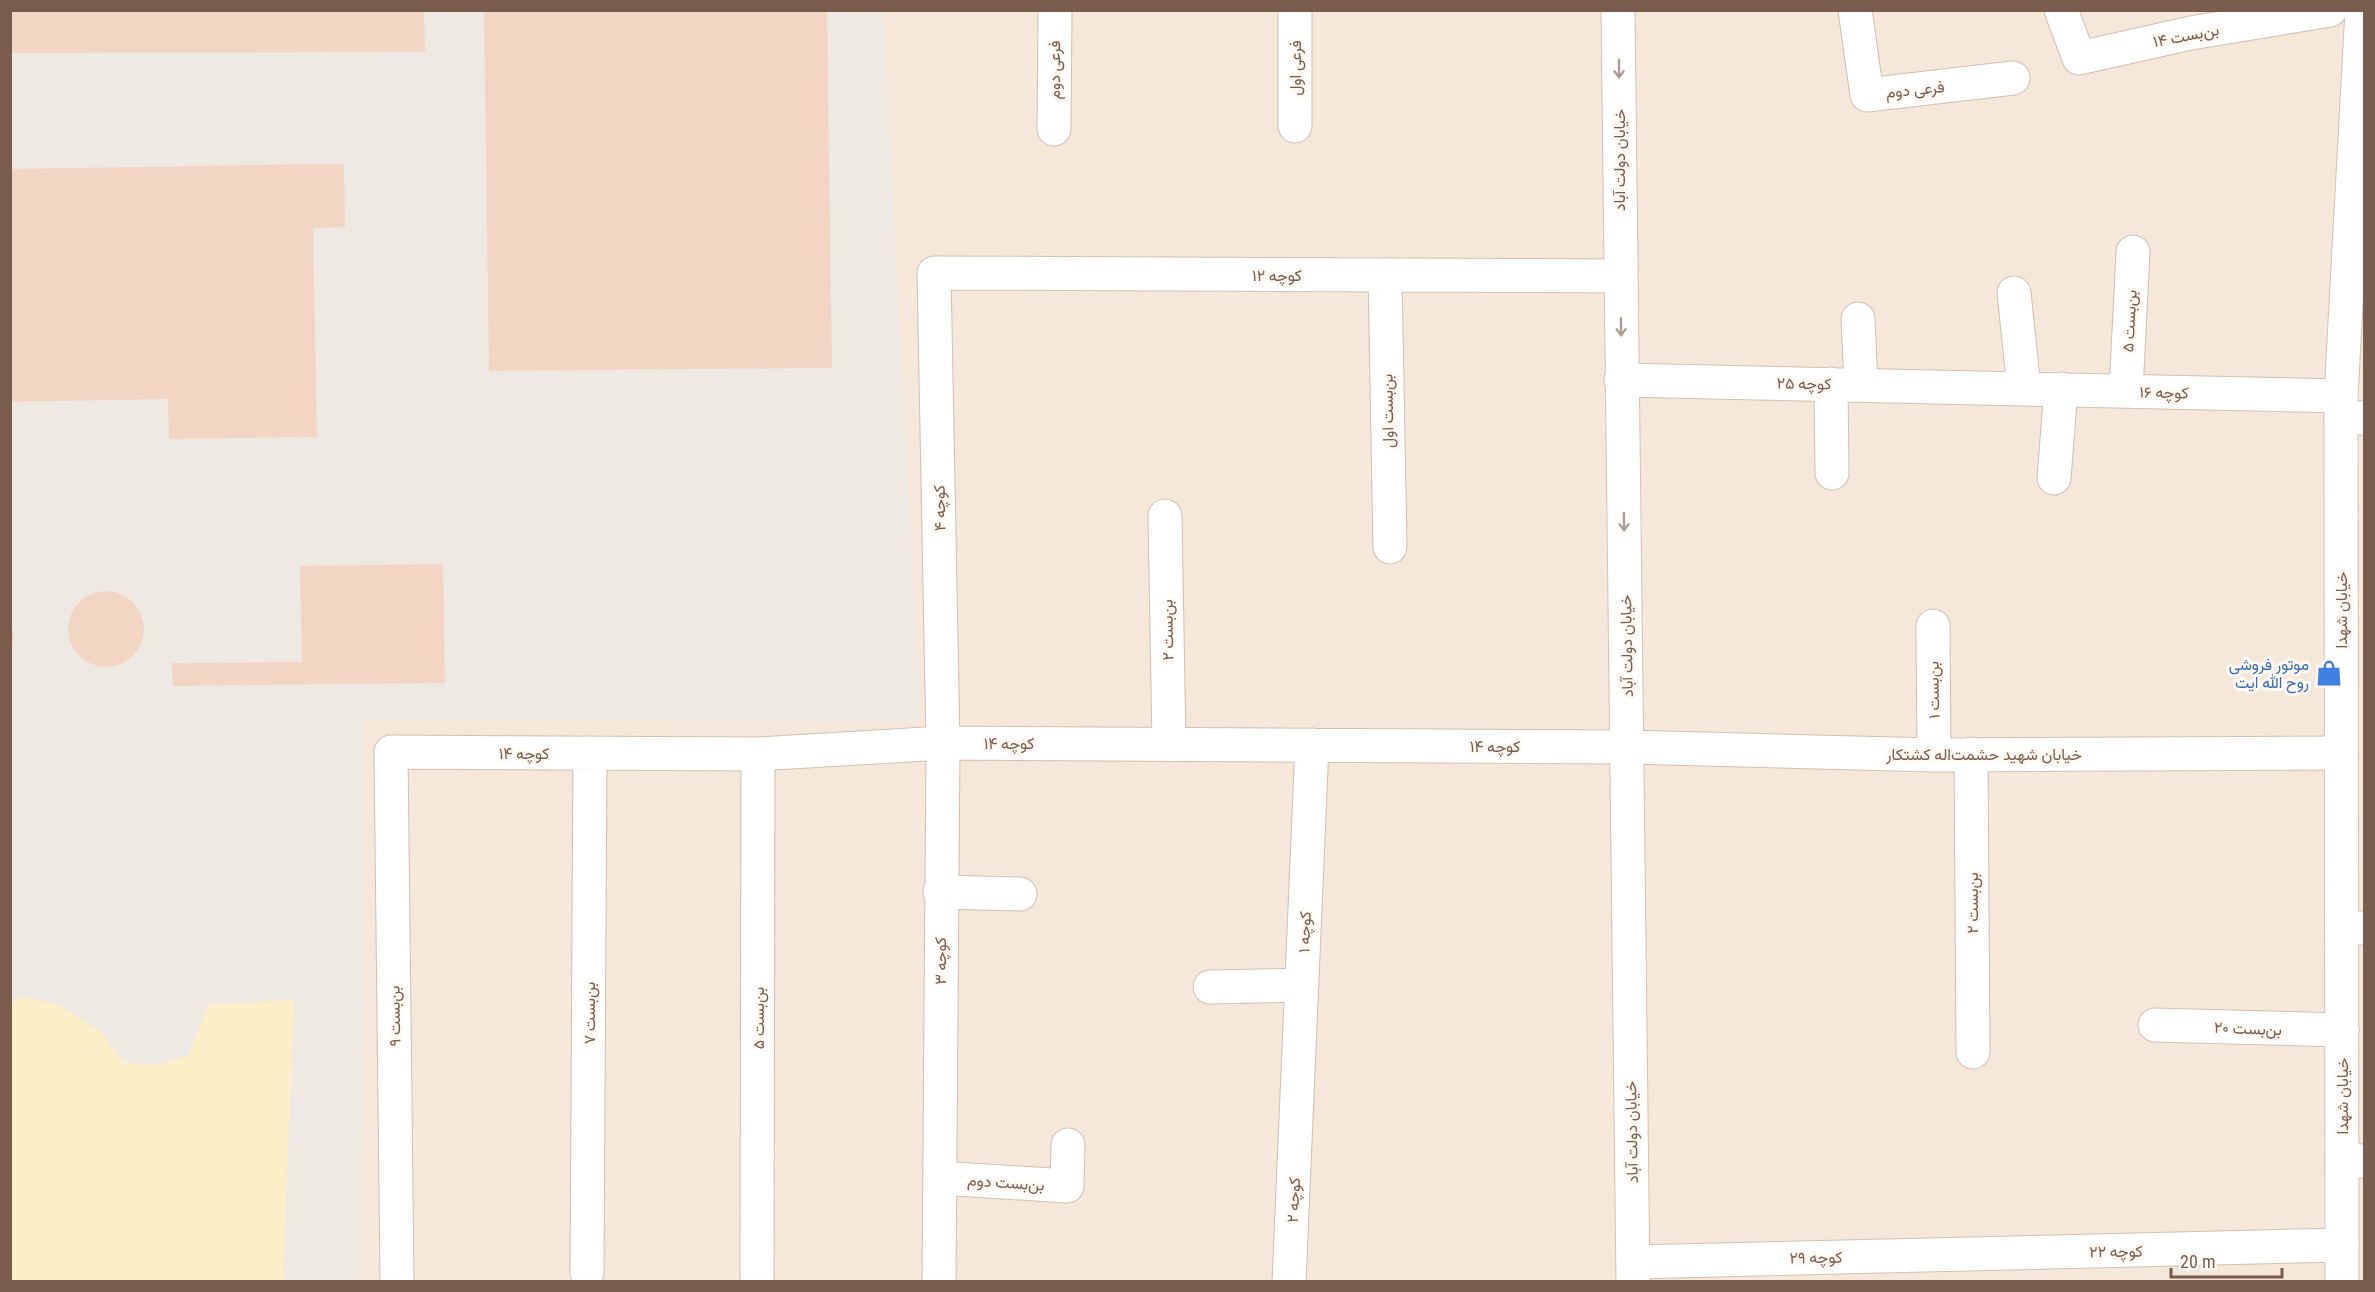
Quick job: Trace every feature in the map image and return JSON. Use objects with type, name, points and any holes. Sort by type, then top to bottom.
[{"type":"street","name":"فرعی دوم","points":[[1054,129],[1055,10]]},
{"type":"street","name":"فرعی اول","points":[[1295,10],[1295,126]]},
{"type":"street","name":"خیابان دولت آباد","points":[[1618,10],[1633,1272]]},
{"type":"street","name":"فرعی دوم","points":[[1855,10],[1866,95],[2013,78]]},
{"type":"street","name":"بن‌بست ۱۴","points":[[2061,10],[2079,57],[2188,22],[2330,10]]},
{"type":"street","name":"خیابان شهدا","points":[[2342,1281],[2342,1245],[2353,1161],[2342,1030],[2353,928],[2342,753],[2349,411],[2362,10]]},
{"type":"street","name":"بن‌بست ۵","points":[[2126,391],[2133,252]]},
{"type":"street","name":"کوچه ۱۲","points":[[934,273],[1620,276]]},
{"type":"street","name":"کوچه ۴","points":[[934,273],[944,743]]},
{"type":"street","name":"بن‌بست اول","points":[[1385,275],[1390,547]]},
{"type":"street","points":[[2014,293],[2024,388]]},
{"type":"street","points":[[1832,473],[1858,319]]},
{"type":"street","name":"کوچه ۲۵","points":[[1621,380],[1987,388]]},
{"type":"street","name":"کوچه ۱۶","points":[[1987,388],[2126,391],[2349,411]]},
{"type":"street","points":[[2054,478],[2061,389]]},
{"type":"street","name":"بن‌بست ۲","points":[[1165,516],[1169,744]]},
{"type":"street","name":"بن‌بست ۱","points":[[1933,626],[1934,755]]},
{"type":"street","name":"کوچه ۱۴","points":[[392,752],[758,754],[944,743],[1628,747]]},
{"type":"street","name":"کوچه ۳","points":[[939,1281],[940,892],[944,743]]},
{"type":"street","name":"کوچه ۱","points":[[1296,1118],[1312,745]]},
{"type":"street","name":"خیابان شهید حشمت‌اله کشتکار","points":[[1628,747],[1934,755],[2342,753]]},
{"type":"street","name":"بن‌بست ۹","points":[[392,752],[397,1280]]},
{"type":"street","name":"بن‌بست ۷","points":[[587,1273],[590,753]]},
{"type":"street","name":"بن‌بست ۵","points":[[757,1281],[758,754]]},
{"type":"street","name":"بن‌بست ۲","points":[[1971,754],[1973,1052]]},
{"type":"street","points":[[940,892],[1020,894]]},
{"type":"street","points":[[1210,987],[1302,985]]},
{"type":"street","name":"بن‌بست ۲۰","points":[[2155,1025],[2342,1030]]},
{"type":"street","name":"کوچه ۲","points":[[1289,1281],[1296,1118]]},
{"type":"street","name":"بن‌بست دوم","points":[[940,1178],[1067,1186],[1068,1145]]},
{"type":"street","name":"کوچه ۲۲","points":[[1999,1253],[2342,1245]]},
{"type":"street","name":"کوچه ۲۹","points":[[1633,1272],[1999,1253]]},
{"type":"shaded area","points":[[10,11],[883,11],[921,722],[364,720],[361,1281],[11,1281]]},
{"type":"shaded area","points":[[11,11],[2364,11],[2364,1281],[11,1281]]},
{"type":"sand","points":[[24,997],[59,1005],[100,1031],[124,1063],[158,1065],[189,1055],[208,1005],[294,1000],[283,1281],[11,1281],[11,1002]]},
{"type":"building","points":[[10,10],[424,10],[425,52],[10,53]]},
{"type":"building","points":[[484,10],[827,10],[832,368],[489,371]]},
{"type":"building","points":[[344,164],[345,227],[313,228],[317,437],[169,439],[168,399],[10,402],[10,169]]},
{"type":"building","points":[[443,564],[445,683],[173,686],[172,663],[302,662],[300,566]]},
{"type":"building","points":[[106,591],[121,594],[133,602],[141,614],[144,629],[141,644],[133,656],[121,664],[106,667],[91,664],[79,656],[71,644],[68,629],[71,614],[79,602],[91,594]]},
{"type":"building","points":[[10,622],[14,635],[12,651],[10,651]]},
{"type":"place","name":"موتور فروشی روح الله ایت","points":[[2329,673]]}]
